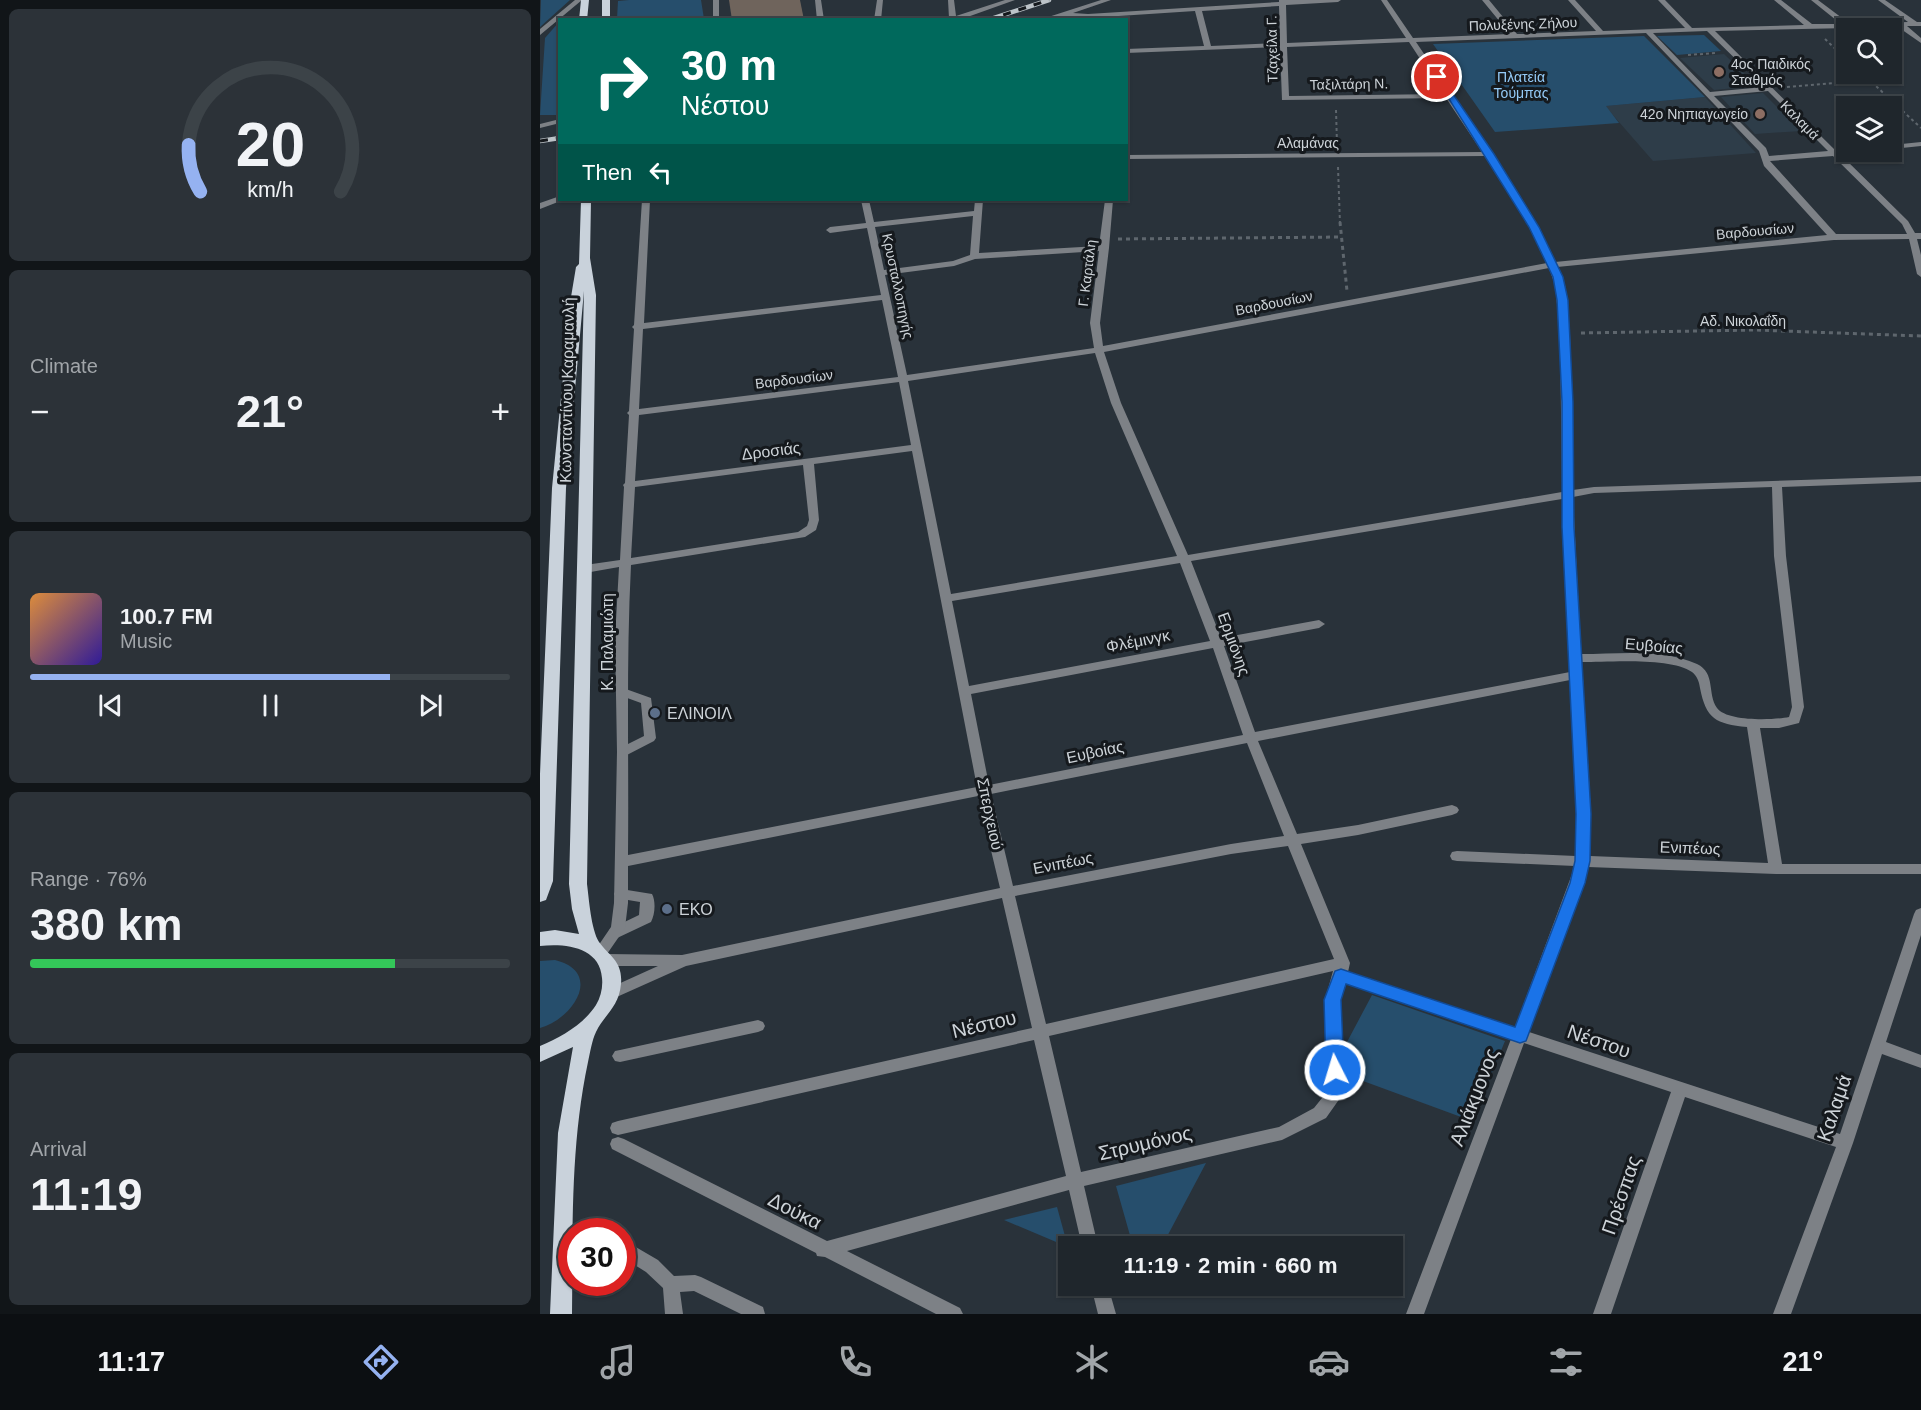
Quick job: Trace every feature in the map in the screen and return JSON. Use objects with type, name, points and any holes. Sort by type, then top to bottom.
[{"type":"main road","points":[[583,18],[585,0]]},
{"type":"main road","points":[[606,0],[606,18]]},
{"type":"main road","points":[[584,258],[586,201]]},
{"type":"main road","name":"Κωνσταντίνου Καραμανλή","points":[[584,258],[590,295],[578,884],[580,909],[612,974],[610,994]]},
{"type":"main road","name":"Κωνσταντίνου Καραμανλή","points":[[540,895],[544,880],[550,761],[559,488],[577,297],[584,258]]},
{"type":"main road","points":[[540,939],[563,937],[600,952]]},
{"type":"main road","points":[[540,1054],[558,1047],[588,1026],[600,1014],[610,994]]},
{"type":"main road","points":[[561,1314],[569,1108],[576,1067],[588,1026]]},
{"type":"street","points":[[540,33],[579,0]]},
{"type":"street","points":[[716,0],[716,18]]},
{"type":"street","points":[[818,0],[821,18]]},
{"type":"street","points":[[877,18],[880,0]]},
{"type":"street","points":[[951,0],[952,18]]},
{"type":"street","points":[[955,18],[1012,0]]},
{"type":"street","points":[[1048,18],[1108,0]]},
{"type":"street","points":[[1059,14],[1088,16],[1338,0]]},
{"type":"street","name":"Αλιάκμονος","points":[[1384,0],[1490,154],[1534,227],[1553,265],[1561,292],[1565,333],[1568,495],[1584,814],[1582,861],[1577,883],[1415,1314]]},
{"type":"street","points":[[1485,0],[1515,36]]},
{"type":"street","points":[[1571,0],[1601,33]]},
{"type":"street","points":[[1660,0],[1691,30]]},
{"type":"street","points":[[1777,0],[1810,26]]},
{"type":"street","points":[[1815,0],[1838,18]]},
{"type":"street","points":[[1881,0],[1918,24]]},
{"type":"street","name":"Τζαχείλα Γ.","points":[[1283,2],[1285,98]]},
{"type":"street","points":[[1198,9],[1208,48]]},
{"type":"street","name":"Πολυξένης Ζήλου","points":[[1902,24],[1918,24]]},
{"type":"street","name":"Πολυξένης Ζήλου","points":[[1128,51],[1836,25]]},
{"type":"street","points":[[1902,26],[1921,41]]},
{"type":"street","name":"Καλαμά","points":[[1709,29],[1905,223],[1916,236],[1921,274]]},
{"type":"street","points":[[1647,31],[1763,150],[1767,164],[1834,237]]},
{"type":"street","points":[[1709,94],[1770,89]]},
{"type":"street","name":"Ταξιλτάρη Ν.","points":[[1285,98],[1449,96]]},
{"type":"street","points":[[543,124],[558,121]]},
{"type":"street","points":[[1902,146],[1921,144]]},
{"type":"street","points":[[1767,159],[1836,153]]},
{"type":"street","name":"Αλαμάνας","points":[[1128,157],[1490,154]]},
{"type":"street","points":[[540,206],[558,199]]},
{"type":"street","name":"Κ. Παλαμιώτη","points":[[600,952],[615,933],[620,921],[623,753],[621,638],[632,413],[646,201]]},
{"type":"street","name":"Κρυσταλλοπηγής","points":[[865,201],[903,379]]},
{"type":"street","points":[[974,256],[979,201]]},
{"type":"street","name":"Γ. Καρτάλη","points":[[1099,350],[1095,315],[1109,201]]},
{"type":"street","points":[[830,230],[977,213]]},
{"type":"street","name":"Βαρδουσίων","points":[[632,413],[903,379],[1099,350],[1553,265],[1834,237],[1916,236]]},
{"type":"street","points":[[882,273],[954,263],[974,256],[1105,243]]},
{"type":"street","points":[[637,327],[887,297]]},
{"type":"street","name":"Ερμιόνης","points":[[1099,350],[1116,403],[1201,598],[1250,736],[1341,962]]},
{"type":"street","name":"Σπερχειού","points":[[903,379],[984,792],[1087,1236]]},
{"type":"street","name":"Δροσιάς","points":[[628,485],[917,447]]},
{"type":"street","points":[[585,569],[801,535],[812,528],[814,520],[808,461]]},
{"type":"street","points":[[945,599],[1183,561],[1594,490],[1921,479]]},
{"type":"street","name":"Ευβοίας","points":[[1576,658],[1641,660],[1692,666],[1704,676],[1712,711],[1726,719],[1753,723],[1788,724],[1798,715],[1780,556],[1777,484]]},
{"type":"street","name":"Φλέμινγκ","points":[[963,691],[1318,624]]},
{"type":"street","name":"Ευβοίας","points":[[621,862],[984,792],[1250,736],[1576,675]]},
{"type":"street","points":[[623,692],[647,701],[650,738],[623,753]]},
{"type":"street","points":[[1753,723],[1776,869]]},
{"type":"street","name":"Ενιπέως","points":[[610,994],[683,961],[1007,892],[1358,830],[1452,810]]},
{"type":"street","name":"Ενιπέως","points":[[1457,856],[1776,869],[1921,869]]},
{"type":"street","points":[[615,933],[646,918],[647,898],[621,894]]},
{"type":"street","name":"Καλαμά","points":[[1782,1314],[1845,1143],[1921,914]]},
{"type":"street","name":"Ενιπέως","points":[[600,952],[683,961]]},
{"type":"street","name":"Νέστου","points":[[618,1136],[1341,962],[1520,1036],[1845,1143]]},
{"type":"street","name":"Στρυμόνος","points":[[823,1250],[1073,1181],[1282,1133],[1320,1113],[1329,1104],[1337,1084],[1333,1055],[1332,1000],[1341,962]]},
{"type":"street","points":[[620,1056],[758,1026]]},
{"type":"street","points":[[1878,1046],[1921,1062]]},
{"type":"street","name":"Πρέσπας","points":[[1602,1314],[1679,1090]]},
{"type":"street","name":"Δούκα","points":[[618,1136],[823,1250],[954,1314]]},
{"type":"street","points":[[636,1256],[652,1266],[671,1284],[674,1314]]},
{"type":"street","points":[[671,1284],[695,1283],[757,1313]]},
{"type":"street","points":[[1102,1296],[1107,1314]]},
{"type":"path","points":[[1810,26],[1836,50]]},
{"type":"path","points":[[1672,57],[1732,52]]},
{"type":"path","points":[[1770,89],[1836,83]]},
{"type":"path","points":[[1874,84],[1921,128]]},
{"type":"path","points":[[1336,97],[1340,237],[1348,303]]},
{"type":"path","points":[[1105,243],[1340,237]]},
{"type":"path","name":"Αδ. Νικολαΐδη","points":[[1565,333],[1755,330],[1921,336]]},
{"type":"shaded area","name":"4ος Παιδικός Σταθμός","points":[[1724,54],[1757,86],[1714,90],[1680,58]]},
{"type":"shaded area","name":"42ο Νηπιαγωγείο","points":[[1763,93],[1801,131],[1755,134],[1721,97]]},
{"type":"shaded area","points":[[1705,97],[1756,153],[1653,161],[1605,106]]},
{"type":"green space","points":[[541,0],[570,0],[540,27]]},
{"type":"green space","points":[[701,0],[704,18],[617,18],[618,1]]},
{"type":"green space","points":[[558,23],[558,115],[540,115],[545,38]]},
{"type":"green space","points":[[1704,35],[1721,51],[1677,55],[1657,36]]},
{"type":"green space","name":"Πλατεία Τούμπας","points":[[1644,36],[1705,97],[1606,106],[1619,123],[1495,132],[1433,44]]},
{"type":"green space","points":[[555,960],[570,966],[578,974],[580,984],[578,995],[563,1015],[540,1028],[540,961]]},
{"type":"green space","points":[[1372,995],[1505,1041],[1472,1121],[1344,1074],[1347,1042]]},
{"type":"green space","points":[[1206,1163],[1167,1236],[1130,1236],[1116,1186]]},
{"type":"green space","points":[[1057,1207],[1065,1236],[1058,1236],[1058,1243],[1004,1220]]},
{"type":"building","points":[[729,0],[800,0],[804,18],[732,18]]},
{"type":"railway","points":[[994,18],[1049,0]]},
{"type":"railway","points":[[540,141],[558,138]]},
{"type":"place","name":"4ος Παιδικός Σταθμός","points":[[1719,72]]},
{"type":"place","name":"42ο Νηπιαγωγείο","points":[[1760,114]]},
{"type":"place","name":"ΕΛΙΝΟΙΛ","points":[[655,713]]},
{"type":"place","name":"EKO","points":[[667,909]]},
{"type":"route","points":[[1335,1070],[1332,1000],[1341,976],[1520,1036],[1577,883],[1582,861],[1584,814],[1568,527],[1565,333],[1558,277],[1534,227],[1510,187],[1437,77]]}]
